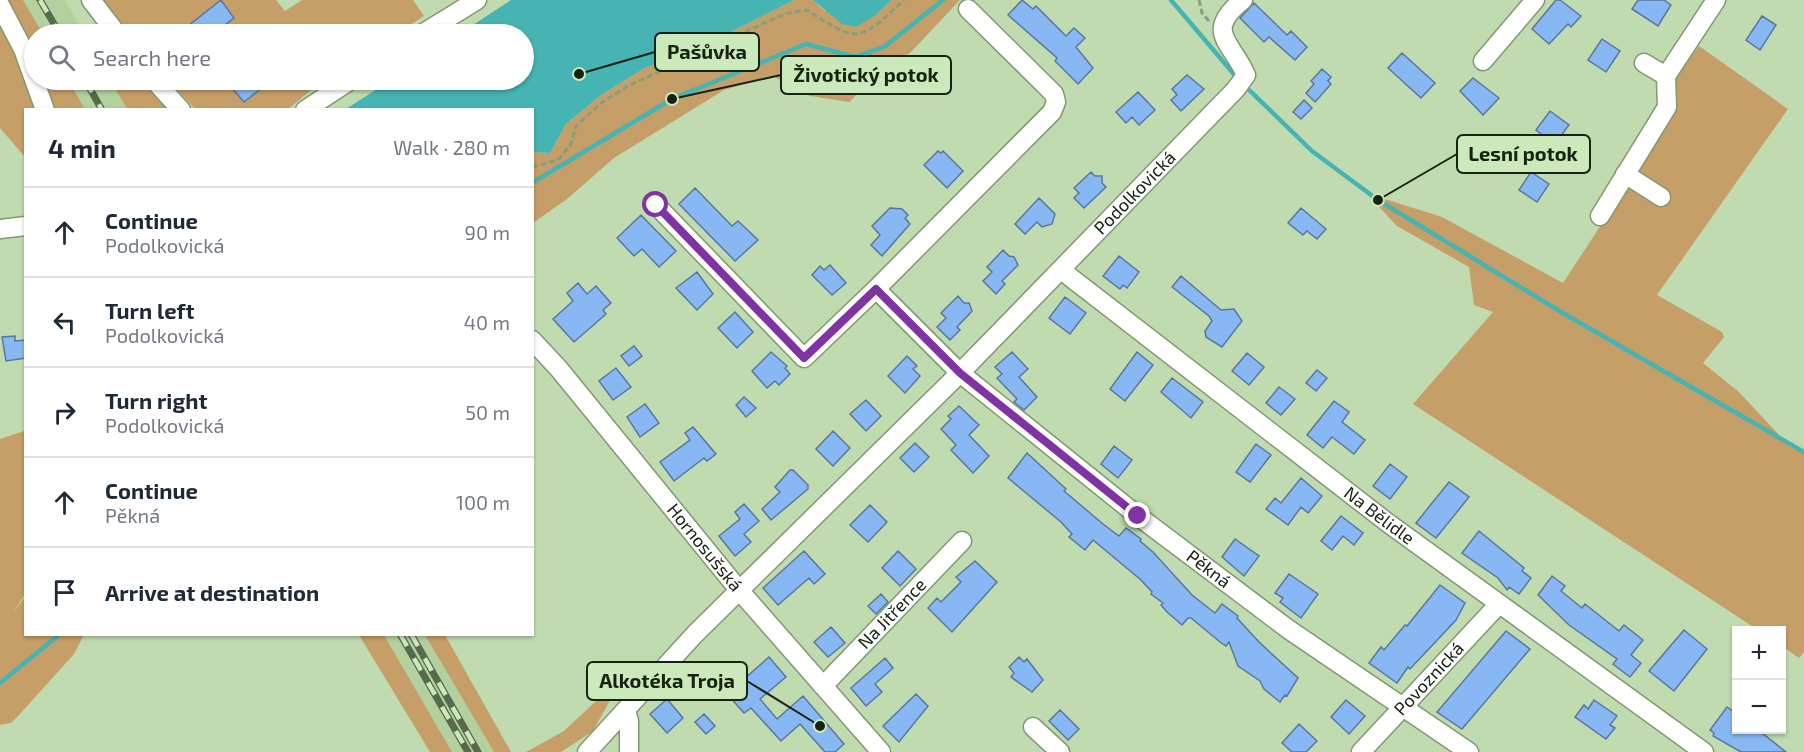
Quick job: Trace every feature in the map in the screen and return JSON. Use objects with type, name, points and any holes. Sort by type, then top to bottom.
[{"type":"street","points":[[91,0],[109,24]]},
{"type":"street","points":[[438,24],[477,0]]},
{"type":"street","name":"Podolkovická","points":[[587,752],[626,711],[640,691],[739,590],[960,373],[1240,83],[1244,71],[1227,46],[1222,29],[1228,12],[1242,0]]},
{"type":"street","points":[[1483,61],[1535,0]]},
{"type":"street","points":[[1600,216],[1667,107],[1666,76],[1716,0]]},
{"type":"street","points":[[0,5],[24,52]]},
{"type":"street","points":[[656,205],[804,358],[1052,112],[1056,102],[1054,94],[968,9]]},
{"type":"street","points":[[1644,63],[1666,76]]},
{"type":"street","points":[[38,90],[44,108]]},
{"type":"street","points":[[163,90],[179,108]]},
{"type":"street","points":[[308,108],[336,90]]},
{"type":"street","points":[[1625,174],[1661,196]]},
{"type":"street","points":[[0,229],[24,226]]},
{"type":"street","name":"Na Bělidle","points":[[1061,270],[1388,523],[1704,752]]},
{"type":"street","points":[[876,289],[960,373]]},
{"type":"street","name":"Hornosušská","points":[[534,342],[559,369],[739,590],[881,752]]},
{"type":"street","name":"Pěkná","points":[[960,373],[1138,516],[1222,579],[1288,628],[1404,705],[1469,752]]},
{"type":"street","name":"Na Jitřence","points":[[824,686],[962,541]]},
{"type":"street","name":"Povoznická","points":[[1361,752],[1499,604]]},
{"type":"street","points":[[626,711],[629,721],[628,752]]},
{"type":"street","points":[[1033,727],[1060,752]]},
{"type":"path","points":[[534,166],[558,160],[571,144],[576,126],[601,103],[628,86],[672,68],[755,27],[788,13],[807,10],[842,33],[853,35],[878,23],[904,0]]},
{"type":"shaded area","points":[[0,0],[23,0],[37,24],[24,24],[24,90],[74,90],[84,108],[24,108],[24,156],[0,128]]},
{"type":"shaded area","points":[[23,0],[65,0],[78,24],[37,24]]},
{"type":"shaded area","points":[[101,0],[276,0],[285,11],[302,0],[413,0],[424,16],[412,24],[120,24]]},
{"type":"shaded area","points":[[794,0],[813,0],[825,11],[876,15],[891,0],[960,0],[910,53],[875,72],[850,102],[810,96],[773,76],[724,90],[614,158],[567,199],[534,222],[534,152],[550,153],[566,124],[601,95],[643,69],[727,34]]},
{"type":"shaded area","points":[[1699,46],[1788,109],[1657,295],[1722,332],[1724,337],[1703,363],[1739,392],[1780,436],[1804,451],[1804,652],[1799,658],[1786,649],[1786,626],[1752,626],[1413,404],[1493,312],[1474,305],[1469,267],[1397,226],[1366,193],[1442,217],[1563,283],[1675,112],[1671,83]]},
{"type":"shaded area","points":[[74,90],[116,90],[126,108],[84,108]]},
{"type":"shaded area","points":[[116,90],[157,90],[174,108],[126,108]]},
{"type":"shaded area","points":[[177,90],[311,90],[289,108],[194,108]]},
{"type":"shaded area","points":[[24,431],[24,596],[13,613],[24,598],[24,636],[83,636],[74,654],[19,715],[11,723],[0,725],[0,439]]},
{"type":"shaded area","points":[[360,636],[385,636],[452,752],[430,752]]},
{"type":"shaded area","points":[[385,636],[426,636],[494,752],[452,752]]},
{"type":"shaded area","points":[[426,636],[446,636],[511,752],[494,752]]},
{"type":"shaded area","points":[[624,675],[593,731],[561,752],[526,752],[564,731]]},
{"type":"water","points":[[511,0],[794,0],[727,34],[643,69],[601,95],[566,124],[550,153],[534,152],[534,108],[348,108],[375,90],[534,90],[534,24],[474,24]]},
{"type":"water","points":[[813,0],[891,0],[876,15],[856,27],[842,24]]},
{"type":"building","points":[[221,0],[234,18],[226,24],[191,24]]},
{"type":"building","points":[[1022,0],[1033,9],[1036,6],[1066,36],[1074,28],[1085,38],[1076,47],[1093,68],[1078,84],[1055,61],[1057,58],[1008,15]]},
{"type":"building","points":[[1556,0],[1560,0],[1581,16],[1571,27],[1568,24],[1549,44],[1532,29]]},
{"type":"building","points":[[1638,0],[1664,0],[1671,5],[1658,26],[1632,9]]},
{"type":"building","points":[[1254,3],[1287,35],[1291,31],[1307,47],[1295,60],[1269,37],[1264,42],[1240,18]]},
{"type":"building","points":[[1762,16],[1776,25],[1760,50],[1746,40]]},
{"type":"building","points":[[1602,39],[1620,51],[1606,72],[1588,60]]},
{"type":"building","points":[[1402,53],[1435,83],[1421,98],[1388,68]]},
{"type":"building","points":[[1322,69],[1331,77],[1328,81],[1331,84],[1315,102],[1306,93],[1314,84],[1311,81]]},
{"type":"building","points":[[1187,75],[1204,89],[1181,111],[1171,100],[1177,95],[1172,89]]},
{"type":"building","points":[[1473,78],[1499,98],[1483,115],[1460,91]]},
{"type":"building","points":[[234,90],[259,90],[244,102]]},
{"type":"building","points":[[1138,92],[1155,110],[1139,125],[1132,117],[1126,123],[1116,112]]},
{"type":"building","points":[[1304,100],[1312,108],[1301,119],[1293,112]]},
{"type":"building","points":[[1550,111],[1569,125],[1555,144],[1536,130]]},
{"type":"building","points":[[938,151],[941,153],[943,151],[963,171],[947,188],[924,165]]},
{"type":"building","points":[[1091,172],[1095,176],[1102,176],[1102,183],[1106,187],[1084,208],[1074,198],[1079,193],[1074,188]]},
{"type":"building","points":[[1531,172],[1549,184],[1537,202],[1519,190]]},
{"type":"building","points":[[695,188],[732,226],[738,221],[758,240],[735,261],[679,204]]},
{"type":"building","points":[[1039,198],[1055,214],[1052,224],[1042,227],[1037,222],[1025,234],[1015,224]]},
{"type":"building","points":[[890,208],[902,209],[908,215],[905,218],[910,224],[882,256],[871,245],[880,235],[872,226]]},
{"type":"building","points":[[1301,208],[1326,229],[1317,239],[1307,231],[1303,235],[1288,223]]},
{"type":"building","points":[[641,215],[676,251],[659,267],[642,249],[634,256],[617,238]]},
{"type":"building","points":[[1003,250],[1009,256],[1014,257],[1018,265],[1002,281],[1005,284],[996,294],[983,281],[992,272],[987,267]]},
{"type":"building","points":[[1119,256],[1139,272],[1127,288],[1123,285],[1120,289],[1103,276]]},
{"type":"building","points":[[830,265],[846,283],[832,295],[812,275],[820,266],[824,270]]},
{"type":"building","points":[[697,272],[713,294],[697,310],[676,288]]},
{"type":"building","points":[[1181,276],[1221,310],[1234,309],[1242,321],[1222,347],[1206,337],[1205,331],[1212,321],[1209,316],[1172,287]]},
{"type":"building","points":[[578,283],[587,294],[596,286],[611,303],[603,310],[606,314],[574,342],[553,319],[573,301],[567,293]]},
{"type":"building","points":[[958,296],[964,303],[969,303],[972,311],[957,327],[960,330],[950,340],[937,327],[946,318],[941,313]]},
{"type":"building","points":[[1065,297],[1086,313],[1070,334],[1049,318]]},
{"type":"building","points":[[735,312],[753,332],[737,348],[718,328]]},
{"type":"building","points":[[15,336],[15,341],[24,340],[24,358],[6,361],[2,337]]},
{"type":"building","points":[[634,346],[642,356],[629,366],[621,356]]},
{"type":"building","points":[[771,352],[787,366],[785,368],[790,374],[779,385],[775,381],[767,388],[752,371]]},
{"type":"building","points":[[1012,352],[1028,369],[1019,377],[1037,397],[1024,410],[1014,402],[1017,399],[997,378],[1002,374],[995,367]]},
{"type":"building","points":[[1137,352],[1153,365],[1125,401],[1110,389]]},
{"type":"building","points":[[1247,353],[1264,367],[1249,385],[1232,371]]},
{"type":"building","points":[[907,356],[917,366],[913,369],[920,376],[905,393],[888,376]]},
{"type":"building","points":[[616,368],[631,387],[613,400],[599,381]]},
{"type":"building","points":[[1317,370],[1327,378],[1316,391],[1306,383]]},
{"type":"building","points":[[1172,378],[1203,402],[1191,418],[1161,392]]},
{"type":"building","points":[[1279,387],[1295,399],[1281,415],[1266,403]]},
{"type":"building","points":[[744,397],[756,408],[746,417],[736,405]]},
{"type":"building","points":[[866,400],[881,416],[866,431],[850,414]]},
{"type":"building","points":[[1334,401],[1349,412],[1342,422],[1365,440],[1354,454],[1332,437],[1323,448],[1307,435]]},
{"type":"building","points":[[645,404],[659,423],[640,437],[627,417]]},
{"type":"building","points":[[959,406],[979,425],[969,435],[989,456],[973,473],[951,450],[956,445],[941,429],[951,419],[948,416]]},
{"type":"building","points":[[693,427],[716,454],[707,461],[704,458],[674,481],[660,462],[690,440],[685,433]]},
{"type":"building","points":[[833,431],[850,448],[833,466],[816,449]]},
{"type":"building","points":[[915,443],[929,457],[914,472],[900,458]]},
{"type":"building","points":[[1256,444],[1271,455],[1250,482],[1236,472]]},
{"type":"building","points":[[1114,446],[1132,460],[1118,478],[1101,464]]},
{"type":"building","points":[[1027,453],[1066,489],[1064,491],[1103,524],[1119,536],[1126,528],[1141,539],[1140,541],[1192,595],[1215,613],[1222,604],[1238,616],[1237,618],[1259,642],[1298,678],[1287,696],[1285,695],[1280,702],[1264,689],[1260,681],[1238,666],[1229,642],[1226,646],[1191,618],[1188,618],[1182,625],[1167,612],[1161,605],[1163,603],[1151,594],[1152,592],[1141,580],[1093,540],[1085,550],[1069,537],[1072,534],[1061,522],[1008,478]]},
{"type":"building","points":[[1390,464],[1407,477],[1390,499],[1373,486]]},
{"type":"building","points":[[790,470],[793,470],[808,485],[808,489],[771,520],[762,509],[780,492],[775,487]]},
{"type":"building","points":[[1301,478],[1322,496],[1308,513],[1301,507],[1288,525],[1266,509],[1275,498],[1281,503]]},
{"type":"building","points":[[1449,482],[1469,497],[1436,538],[1416,523]]},
{"type":"building","points":[[744,504],[759,521],[744,534],[751,542],[735,556],[719,536],[740,519],[735,512]]},
{"type":"building","points":[[870,505],[887,522],[868,542],[850,525]]},
{"type":"building","points":[[1341,516],[1363,533],[1354,545],[1343,536],[1332,550],[1321,541]]},
{"type":"building","points":[[1479,531],[1524,568],[1522,571],[1531,578],[1519,594],[1509,587],[1507,590],[1498,578],[1462,553]]},
{"type":"building","points":[[1235,539],[1259,556],[1244,576],[1222,557]]},
{"type":"building","points":[[804,551],[825,574],[814,584],[809,578],[778,605],[763,588]]},
{"type":"building","points":[[898,551],[916,569],[900,586],[882,568]]},
{"type":"building","points":[[975,561],[997,582],[952,632],[928,608],[937,598],[941,602],[961,582],[956,577]]},
{"type":"building","points":[[1289,574],[1318,594],[1301,618],[1280,602],[1283,598],[1275,593]]},
{"type":"building","points":[[1552,576],[1565,586],[1561,591],[1582,608],[1585,604],[1619,631],[1624,625],[1643,640],[1631,655],[1641,663],[1630,677],[1613,664],[1617,659],[1569,625],[1538,595]]},
{"type":"building","points":[[1440,585],[1465,603],[1456,620],[1410,669],[1408,667],[1397,683],[1369,663],[1381,647],[1384,650],[1405,625],[1407,626]]},
{"type":"building","points":[[881,594],[888,602],[876,614],[868,606]]},
{"type":"building","points":[[831,627],[845,643],[828,657],[814,642]]},
{"type":"building","points":[[1684,630],[1707,649],[1674,691],[1649,671]]},
{"type":"building","points":[[1506,631],[1530,649],[1462,729],[1437,712]]},
{"type":"building","points":[[769,657],[786,677],[760,699],[777,719],[803,696],[844,744],[835,752],[825,752],[800,724],[781,741],[751,708],[744,713],[727,694]]},
{"type":"building","points":[[1019,657],[1024,662],[1027,659],[1043,680],[1032,692],[1011,677],[1014,673],[1009,667]]},
{"type":"building","points":[[885,658],[893,668],[875,684],[882,692],[866,706],[851,688]]},
{"type":"building","points":[[916,694],[928,706],[899,742],[883,726]]},
{"type":"building","points":[[667,699],[683,718],[667,733],[650,714]]},
{"type":"building","points":[[1346,700],[1365,716],[1349,734],[1331,717]]},
{"type":"building","points":[[1594,700],[1617,716],[1610,725],[1615,728],[1606,739],[1575,717],[1584,705],[1588,709]]},
{"type":"building","points":[[1727,707],[1732,710],[1732,734],[1763,734],[1786,752],[1741,752],[1713,736],[1714,733],[1710,730]]},
{"type":"building","points":[[1060,710],[1079,729],[1068,740],[1049,721]]},
{"type":"building","points":[[704,714],[715,726],[706,734],[695,722]]},
{"type":"building","points":[[1299,724],[1317,741],[1306,752],[1292,752],[1282,743]]},
{"type":"waterway","points":[[534,182],[672,99],[806,44],[855,57],[884,47],[943,0]]},
{"type":"waterway","points":[[1171,0],[1238,79]]},
{"type":"waterway","points":[[1244,85],[1312,151],[1378,200],[1561,312],[1804,452]]},
{"type":"waterway","points":[[0,683],[58,636]]},
{"type":"railway","points":[[40,0],[54,24]]},
{"type":"railway","points":[[91,90],[101,108]]},
{"type":"railway","points":[[401,636],[468,752]]},
{"type":"railway","points":[[412,636],[478,752]]},
{"type":"place","name":"Pašůvka","points":[[579,74]]},
{"type":"place","name":"Životický potok","points":[[672,99]]},
{"type":"place","name":"Lesní potok","points":[[1378,200]]},
{"type":"place","name":"Alkotéka Troja","points":[[820,726]]},
{"type":"route","points":[[656,205],[804,358],[876,289],[960,373],[1138,516]]}]
